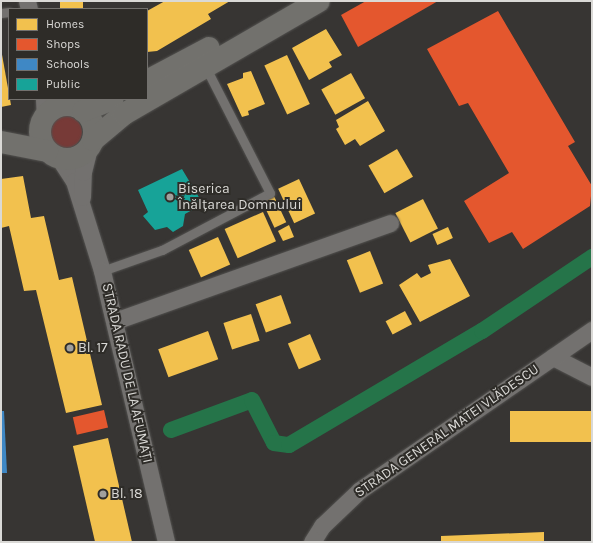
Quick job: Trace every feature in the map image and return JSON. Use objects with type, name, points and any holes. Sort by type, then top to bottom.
[{"type":"main road","points":[[148,81],[289,1]]},
{"type":"main road","points":[[1,141],[75,158],[124,114],[206,68],[319,1]]},
{"type":"main road","points":[[1,141],[21,136],[43,114],[64,106],[75,106],[108,100]]},
{"type":"main road","points":[[75,106],[92,124],[91,144]]},
{"type":"main road","points":[[43,114],[42,143],[53,154]]},
{"type":"street","name":"STRADA RADU DE LA AFUMAȚI","points":[[83,205],[82,178],[91,144]]},
{"type":"street","name":"STRADA RADU DE LA AFUMAȚI","points":[[53,154],[74,181],[83,205],[116,321],[166,542]]},
{"type":"street","points":[[116,321],[390,223]]},
{"type":"street","name":"STRADA GENERAL MATEI VLĂDESCU","points":[[312,542],[331,517],[360,490],[592,330]]},
{"type":"street","points":[[553,357],[592,377]]},
{"type":"lane","points":[[102,271],[162,250],[270,193],[206,68]]},
{"type":"shaded area","points":[[63,116],[69,116],[79,123],[82,132],[81,138],[75,145],[69,148],[63,148],[53,141],[50,135],[50,129],[57,119]]},
{"type":"building: Homes","points":[[60,1],[83,1],[83,8],[60,8]]},
{"type":"building: Homes","points":[[165,1],[230,1],[208,14],[211,19],[157,51],[148,52],[148,10]]},
{"type":"building: Homes","points":[[326,29],[342,55],[329,62],[332,67],[309,80],[292,48]]},
{"type":"building: Homes","points":[[1,49],[8,88],[8,100],[10,100],[11,105],[1,107]]},
{"type":"building: Homes","points":[[287,55],[310,104],[287,115],[264,66]]},
{"type":"building: Homes","points":[[251,71],[265,104],[248,111],[249,115],[242,117],[227,84],[243,78],[243,73]]},
{"type":"building: Homes","points":[[351,73],[365,98],[335,115],[321,89]]},
{"type":"building: Homes","points":[[368,101],[385,131],[360,146],[355,139],[345,145],[336,129],[339,127],[336,120]]},
{"type":"building: Homes","points":[[397,149],[413,177],[384,193],[368,166]]},
{"type":"building: Homes","name":"Bl. 17","points":[[23,176],[31,218],[44,216],[59,280],[72,277],[102,405],[66,413],[36,290],[24,291],[9,226],[1,228],[1,179]]},
{"type":"building: Homes","points":[[299,179],[315,213],[294,223],[278,189]]},
{"type":"building: Homes","points":[[274,196],[286,222],[274,228],[262,201]]},
{"type":"building: Homes","points":[[423,199],[438,228],[410,242],[395,213]]},
{"type":"building: Homes","points":[[263,212],[276,241],[238,258],[225,229]]},
{"type":"building: Homes","points":[[289,225],[294,237],[283,241],[278,231]]},
{"type":"building: Homes","points":[[448,227],[453,238],[437,245],[432,234]]},
{"type":"building: Homes","points":[[218,237],[230,264],[201,277],[189,250]]},
{"type":"building: Homes","points":[[370,251],[383,283],[360,293],[347,260]]},
{"type":"building: Homes","points":[[450,259],[470,296],[420,322],[399,285],[417,273],[421,278],[431,273],[428,265]]},
{"type":"building: Homes","points":[[281,295],[291,323],[266,332],[256,304]]},
{"type":"building: Homes","points":[[405,311],[412,324],[393,335],[386,321]]},
{"type":"building: Homes","points":[[251,314],[260,341],[232,350],[223,323]]},
{"type":"building: Homes","points":[[208,331],[218,359],[168,377],[158,349]]},
{"type":"building: Homes","points":[[310,334],[321,360],[299,369],[288,343]]},
{"type":"building: Homes","points":[[510,411],[592,411],[592,442],[510,442]]},
{"type":"building: Homes","name":"Bl. 18","points":[[108,438],[132,542],[95,542],[73,446]]},
{"type":"building: Homes","points":[[544,532],[544,542],[441,542],[441,536]]},
{"type":"building: Shops","points":[[366,1],[438,1],[358,47],[341,15]]},
{"type":"building: Shops","points":[[498,11],[575,142],[568,146],[592,186],[590,206],[523,249],[512,232],[489,243],[464,201],[509,173],[468,103],[459,106],[427,49]]},
{"type":"building: Shops","points":[[104,410],[108,428],[77,435],[73,417]]},
{"type":"building: Schools","points":[[1,411],[4,411],[7,473],[1,473]]},
{"type":"building: Public","name":"Biserica Înălțarea Domnului","points":[[182,169],[203,204],[185,214],[183,226],[173,232],[167,227],[155,230],[143,216],[148,212],[138,190]]},
{"type":"waterway","points":[[171,430],[252,400],[274,443],[289,445],[482,331],[592,257]]},
{"type":"place","name":"Biserica Înălțarea Domnului","points":[[170,197]]},
{"type":"place","name":"Bl. 17","points":[[70,348]]},
{"type":"place","name":"Bl. 18","points":[[103,494]]}]
